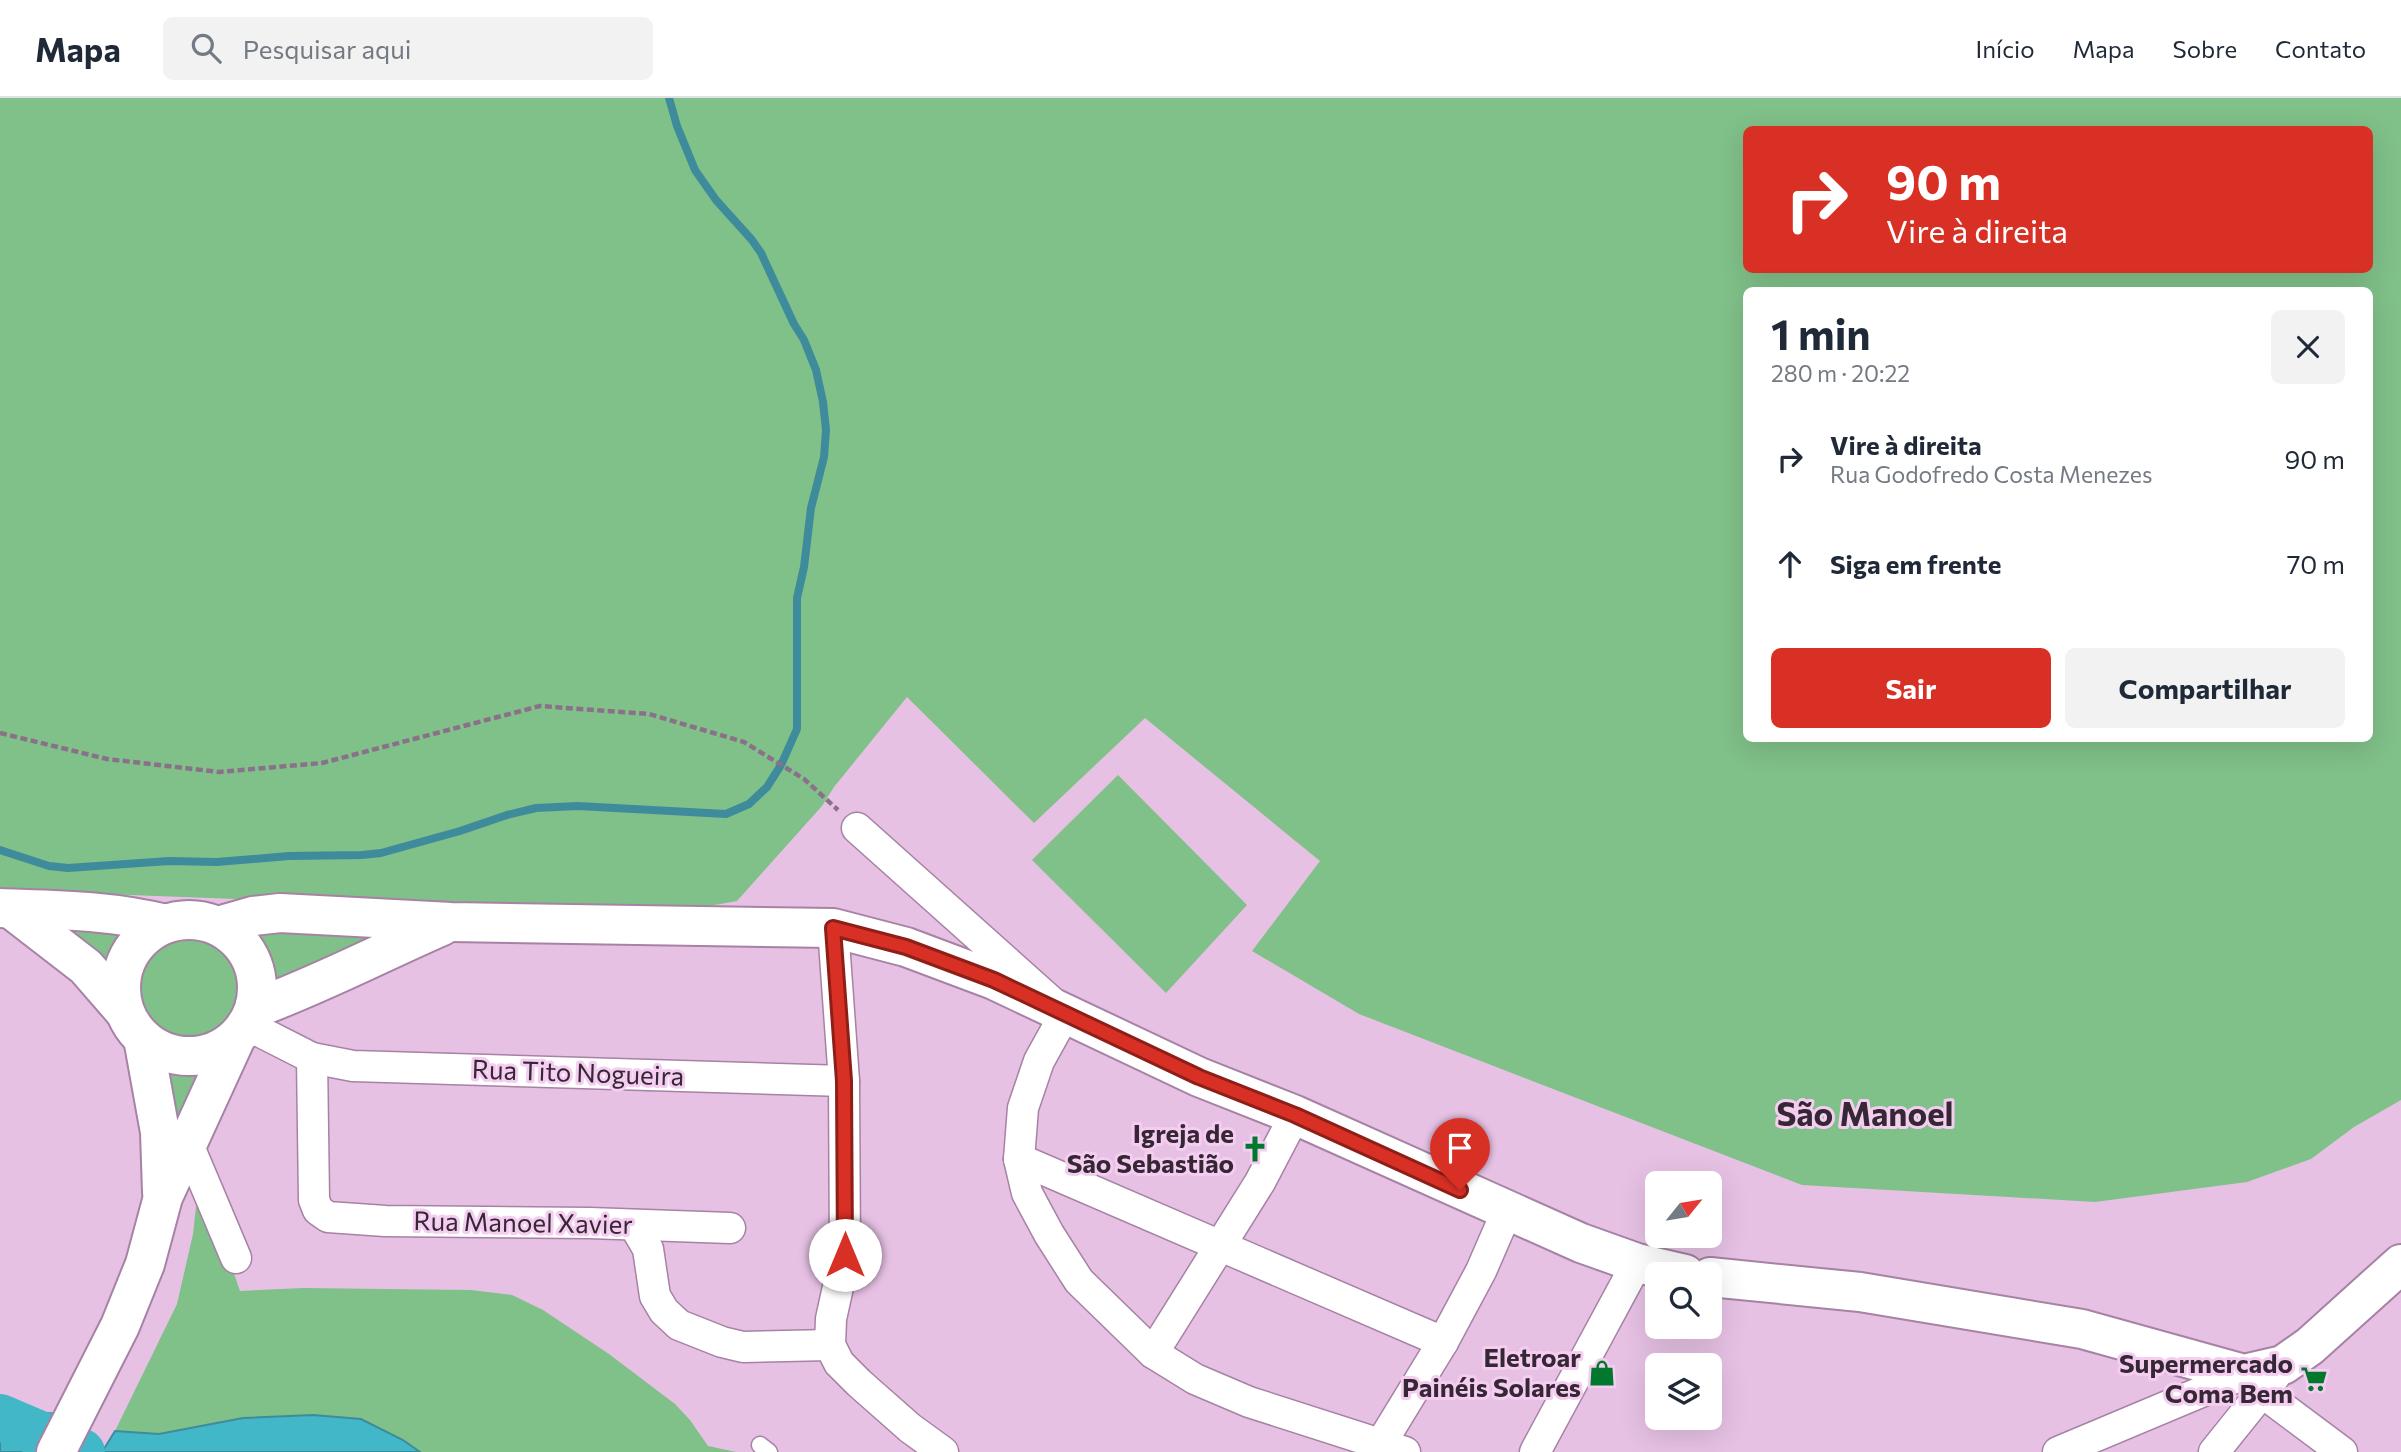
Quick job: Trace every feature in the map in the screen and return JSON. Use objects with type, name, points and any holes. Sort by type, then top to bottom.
[{"type":"main road","points":[[5,909],[91,911],[166,924]]},
{"type":"main road","points":[[5,909],[86,967],[134,1025],[177,1055],[194,1056],[288,996],[451,922]]},
{"type":"main road","points":[[218,926],[253,916],[280,913],[451,922],[833,928],[906,947],[994,980],[1199,1077],[1295,1115],[1581,1243],[1645,1265]]},
{"type":"main road","points":[[56,1452],[120,1326],[145,1264],[163,1197],[246,1025],[257,976],[249,955],[236,938],[218,926],[201,920],[166,924],[147,934],[132,950],[123,970],[121,991],[134,1025],[160,1132],[163,1197]]},
{"type":"main road","points":[[1722,1278],[1860,1292],[2082,1329],[2264,1377],[2310,1346],[2401,1264]]},
{"type":"street","points":[[857,828],[1065,1014],[1038,1061],[1023,1108],[1019,1159],[1027,1193],[1079,1281],[1153,1353],[1195,1379],[1248,1402],[1392,1449],[1507,1211]]},
{"type":"street","points":[[833,928],[844,1081],[845,1255],[831,1319],[830,1345],[839,1363],[859,1383],[910,1428],[943,1452]]},
{"type":"street","name":"Rua Tito Nogueira","points":[[246,1025],[312,1058],[353,1066],[844,1081]]},
{"type":"street","name":"Rua Manoel Xavier","points":[[312,1058],[314,1191],[317,1210],[328,1217],[385,1221],[730,1228]]},
{"type":"street","points":[[1153,1353],[1260,1182],[1295,1115]]},
{"type":"street","points":[[187,1144],[236,1258]]},
{"type":"street","points":[[1019,1159],[1443,1342]]},
{"type":"street","points":[[634,1225],[648,1249],[655,1296],[664,1311],[679,1325],[743,1347],[830,1345]]},
{"type":"street","points":[[1535,1452],[1637,1263]]},
{"type":"street","points":[[2058,1452],[2264,1377]]},
{"type":"street","points":[[2214,1452],[2264,1377]]},
{"type":"street","points":[[2264,1377],[2342,1452]]},
{"type":"path","points":[[0,733],[107,759],[219,772],[322,762],[540,706],[649,714],[744,743],[804,779],[857,828]]},
{"type":"green space","points":[[0,98],[2401,98],[2401,1100],[2354,1127],[2311,1159],[2247,1182],[2095,1202],[1802,1185],[1359,1014],[1252,951],[1320,861],[1145,718],[1034,823],[907,697],[834,787],[822,806],[737,901],[647,917],[472,903],[362,899],[319,902],[104,894],[0,894]]},
{"type":"green space","points":[[1118,775],[1247,905],[1166,993],[1032,860]]},
{"type":"green space","points":[[37,919],[133,928],[109,972]]},
{"type":"green space","points":[[426,927],[273,995],[260,959],[238,928]]},
{"type":"green space","points":[[192,930],[214,934],[233,946],[245,965],[249,987],[245,1009],[233,1028],[214,1040],[192,1044],[170,1040],[151,1028],[139,1009],[135,987],[139,965],[151,946],[170,934]]},
{"type":"green space","points":[[155,1060],[170,1070],[212,1070],[176,1137]]},
{"type":"green space","points":[[203,1199],[211,1207],[240,1291],[303,1288],[471,1290],[512,1295],[543,1310],[609,1354],[675,1404],[708,1446],[736,1452],[420,1452],[403,1440],[313,1415],[243,1418],[159,1434],[115,1431],[177,1304],[193,1234],[196,1207]]},
{"type":"water","points":[[0,1405],[22,1411],[60,1414],[37,1452],[0,1452]]},
{"type":"water","points":[[313,1415],[361,1419],[403,1440],[420,1452],[102,1452],[115,1431],[159,1434],[243,1418]]},
{"type":"waterway","points":[[0,850],[49,866],[68,868],[169,861],[217,862],[289,856],[362,855],[381,853],[536,808],[578,806],[726,814],[749,804],[767,787],[781,765],[797,729],[797,598],[804,567],[811,508],[824,457],[826,430],[823,402],[816,370],[804,340],[761,253],[716,200],[695,170],[669,98]]},
{"type":"waterway","points":[[0,1417],[82,1452]]},
{"type":"place","name":"Igreja de São Sebastião","points":[[1255,1149]]},
{"type":"place","name":"Eletroar Painéis Solares","points":[[1602,1373]]},
{"type":"place","name":"Supermercado Coma Bem","points":[[2314,1379]]},
{"type":"district","name":"São Manoel","points":[[1865,1114]]},
{"type":"route","points":[[845,1255],[844,1081],[833,928],[906,947],[994,980],[1199,1077],[1295,1115],[1460,1190]]}]
